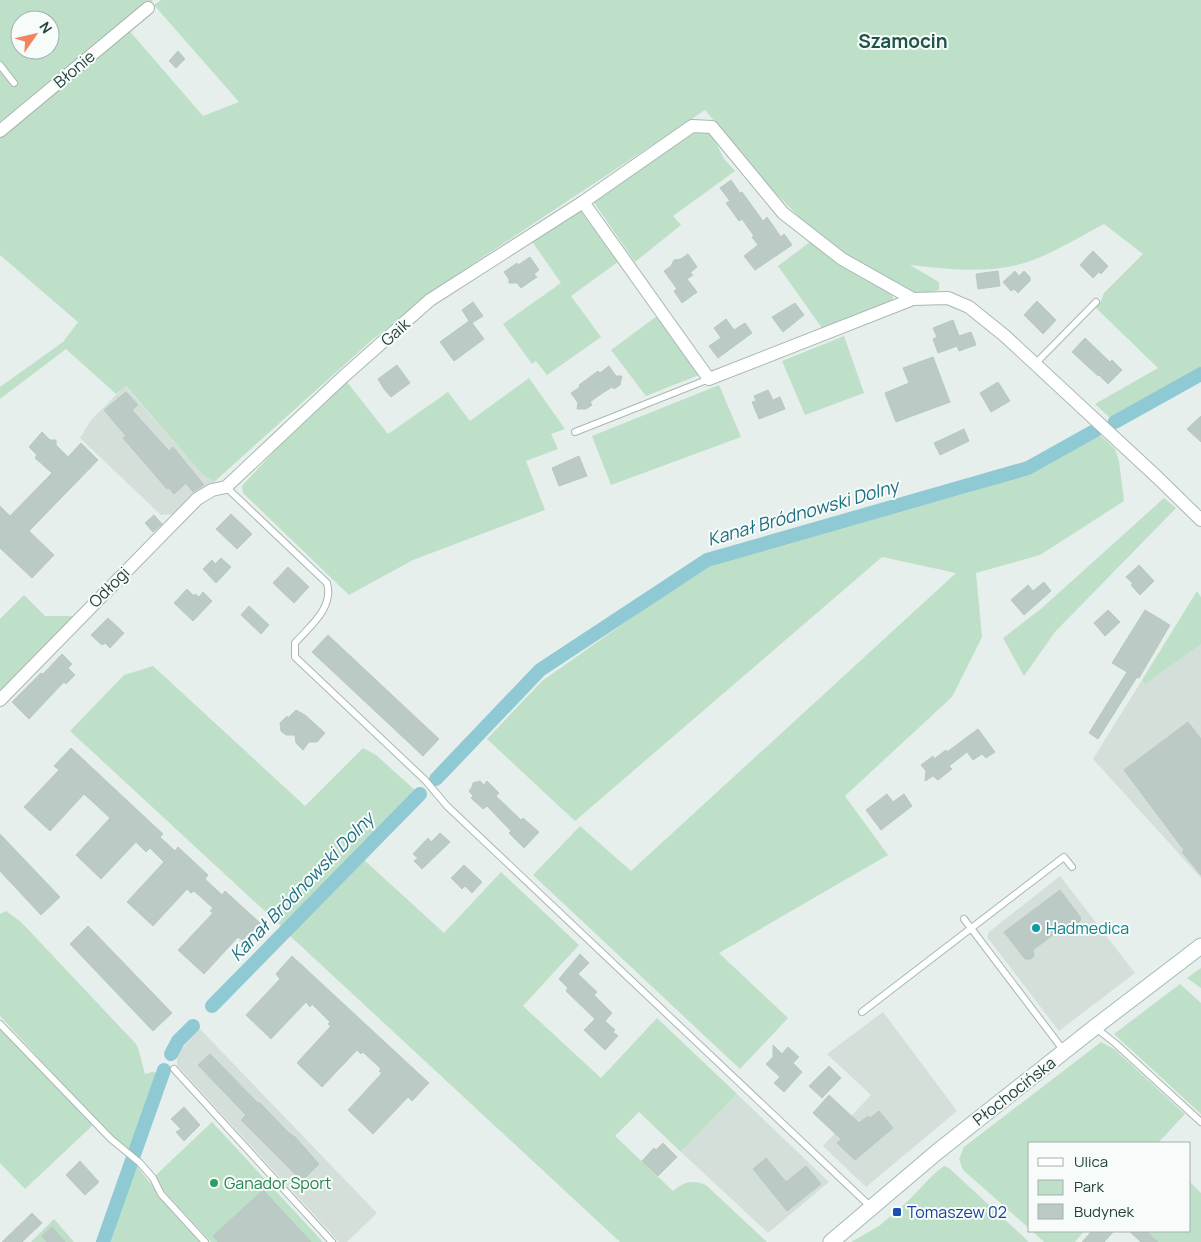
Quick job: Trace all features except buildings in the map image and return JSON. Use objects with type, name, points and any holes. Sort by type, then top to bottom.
[{"type":"main road","name":"Płochocińska","points":[[831,1242],[937,1152],[1201,946]]},
{"type":"street","name":"Błonie","points":[[0,131],[148,8]]},
{"type":"street","name":"Gaik","points":[[226,488],[343,377],[430,300],[583,202],[692,126],[712,127],[783,212],[842,259],[913,298]]},
{"type":"street","points":[[583,202],[709,379],[913,298],[948,298],[969,307],[1005,336],[1158,477],[1201,520]]},
{"type":"street","name":"Odłogi","points":[[0,700],[197,500],[212,490],[226,488]]},
{"type":"lane","points":[[0,65],[14,83]]},
{"type":"lane","points":[[1035,364],[1096,302]]},
{"type":"lane","points":[[575,432],[709,379]]},
{"type":"lane","points":[[226,488],[327,584],[329,593],[324,609],[295,642],[295,657],[425,780],[454,813],[872,1208]]},
{"type":"lane","points":[[862,1012],[1064,857],[1072,867]]},
{"type":"lane","points":[[964,919],[1064,1051]]},
{"type":"lane","points":[[0,1024],[111,1139],[140,1164],[153,1178],[161,1194],[205,1242]]},
{"type":"lane","points":[[1095,1027],[1201,1122]]},
{"type":"lane","points":[[174,1069],[332,1242]]},
{"type":"shaded area","points":[[125,386],[202,474],[214,482],[177,514],[161,515],[80,438],[91,420]]},
{"type":"shaded area","points":[[1201,643],[1201,878],[1093,759],[1142,680]]},
{"type":"shaded area","points":[[1060,876],[1135,973],[1059,1031],[987,937],[989,932]]},
{"type":"shaded area","points":[[883,1012],[957,1111],[866,1187],[823,1146],[871,1095],[827,1054]]},
{"type":"shaded area","points":[[200,1029],[377,1213],[347,1242],[339,1242],[177,1065],[177,1054]]},
{"type":"shaded area","points":[[737,1094],[829,1182],[768,1233],[681,1152]]},
{"type":"green space","points":[[0,0],[153,0],[0,128]]},
{"type":"green space","points":[[161,0],[1201,0],[1201,379],[1115,428],[1107,420],[1110,418],[1095,404],[1158,368],[1096,308],[1104,293],[1143,254],[1104,224],[1048,254],[1013,266],[975,270],[910,265],[939,282],[939,290],[916,296],[854,262],[800,218],[762,179],[705,110],[477,261],[373,339],[214,482],[202,474],[126,386],[116,394],[66,349],[0,399],[0,387],[63,342],[78,322],[0,255],[0,136],[127,28],[203,116],[239,102],[154,5]]},
{"type":"green space","points":[[699,130],[711,133],[724,159],[735,171],[673,216],[681,225],[635,262],[593,201]]},
{"type":"green space","points":[[580,210],[618,262],[571,296],[601,337],[547,375],[536,361],[532,364],[503,324],[561,283],[531,240]]},
{"type":"green space","points":[[810,242],[888,290],[893,297],[892,301],[822,328],[778,266]]},
{"type":"green space","points":[[657,316],[699,375],[646,396],[611,350]]},
{"type":"green space","points":[[844,336],[864,393],[805,415],[782,361]]},
{"type":"green space","points":[[529,378],[565,429],[551,434],[558,449],[526,461],[545,510],[413,560],[349,595],[243,493],[242,486],[277,448],[347,382],[388,434],[448,392],[470,421]]},
{"type":"green space","points":[[719,385],[741,437],[611,485],[592,436]]},
{"type":"green space","points":[[1100,435],[1115,449],[1119,461],[1124,501],[1040,555],[976,573],[982,637],[952,697],[845,796],[888,855],[719,953],[788,1018],[740,1069],[533,875],[580,826],[631,871],[956,573],[882,557],[575,821],[487,739],[542,681],[708,564],[967,493],[1034,471]]},
{"type":"green space","points":[[1164,498],[1176,508],[1055,632],[1024,676],[1003,638],[1042,608]]},
{"type":"green space","points":[[1197,591],[1201,597],[1201,644],[1145,684],[1142,680]]},
{"type":"green space","points":[[24,595],[45,616],[73,616],[76,618],[0,694],[0,619]]},
{"type":"green space","points":[[153,666],[305,806],[363,748],[376,755],[416,791],[282,927],[70,731],[124,675]]},
{"type":"green space","points":[[362,858],[444,933],[501,872],[579,945],[523,1006],[601,1078],[657,1018],[737,1094],[681,1152],[639,1112],[615,1136],[673,1191],[680,1185],[688,1182],[706,1185],[767,1242],[620,1242],[288,934]]},
{"type":"green space","points":[[6,911],[21,922],[136,1044],[145,1074],[158,1073],[130,1151],[109,1134],[0,1016],[0,914]]},
{"type":"green space","points":[[1201,968],[1201,988],[1187,978]]},
{"type":"green space","points":[[1180,984],[1201,1003],[1201,1114],[1114,1034]]},
{"type":"green space","points":[[0,1028],[93,1125],[25,1189],[0,1163]]},
{"type":"green space","points":[[1101,1042],[1114,1049],[1185,1114],[1159,1142],[1028,1142],[1028,1227],[963,1170],[959,1159],[964,1147]]},
{"type":"green space","name":"Ganador Sport","points":[[212,1122],[323,1242],[211,1242],[164,1191],[155,1176]]},
{"type":"green space","points":[[136,1165],[174,1214],[200,1242],[108,1242]]},
{"type":"green space","points":[[944,1166],[949,1168],[1029,1242],[851,1242],[879,1226],[893,1214],[895,1216],[901,1211],[900,1208]]},
{"type":"green space","points":[[1191,1183],[1201,1193],[1201,1242],[1158,1242],[1147,1232],[1191,1232]]},
{"type":"green space","points":[[54,1219],[74,1242],[31,1242]]},
{"type":"green space","points":[[1033,1232],[1083,1232],[1075,1242],[1044,1242]]},
{"type":"waterway","name":"Kanał Bródnowski Dolny","points":[[1115,422],[1201,374]]},
{"type":"waterway","name":"Kanał Bródnowski Dolny","points":[[436,779],[540,670],[707,560],[1028,468],[1096,430]]},
{"type":"waterway","name":"Kanał Bródnowski Dolny","points":[[212,1006],[420,794]]},
{"type":"waterway","name":"Kanał Bródnowski Dolny","points":[[171,1054],[178,1041],[193,1026]]},
{"type":"waterway","name":"Kanał Bródnowski Dolny","points":[[103,1242],[164,1070]]},
{"type":"place","name":"Hadmedica","points":[[1036,928]]},
{"type":"place","name":"Ganador Sport","points":[[214,1183]]},
{"type":"place","name":"Tomaszew 02","points":[[897,1212]]},
{"type":"district","name":"Szamocin","points":[[903,41]]}]
